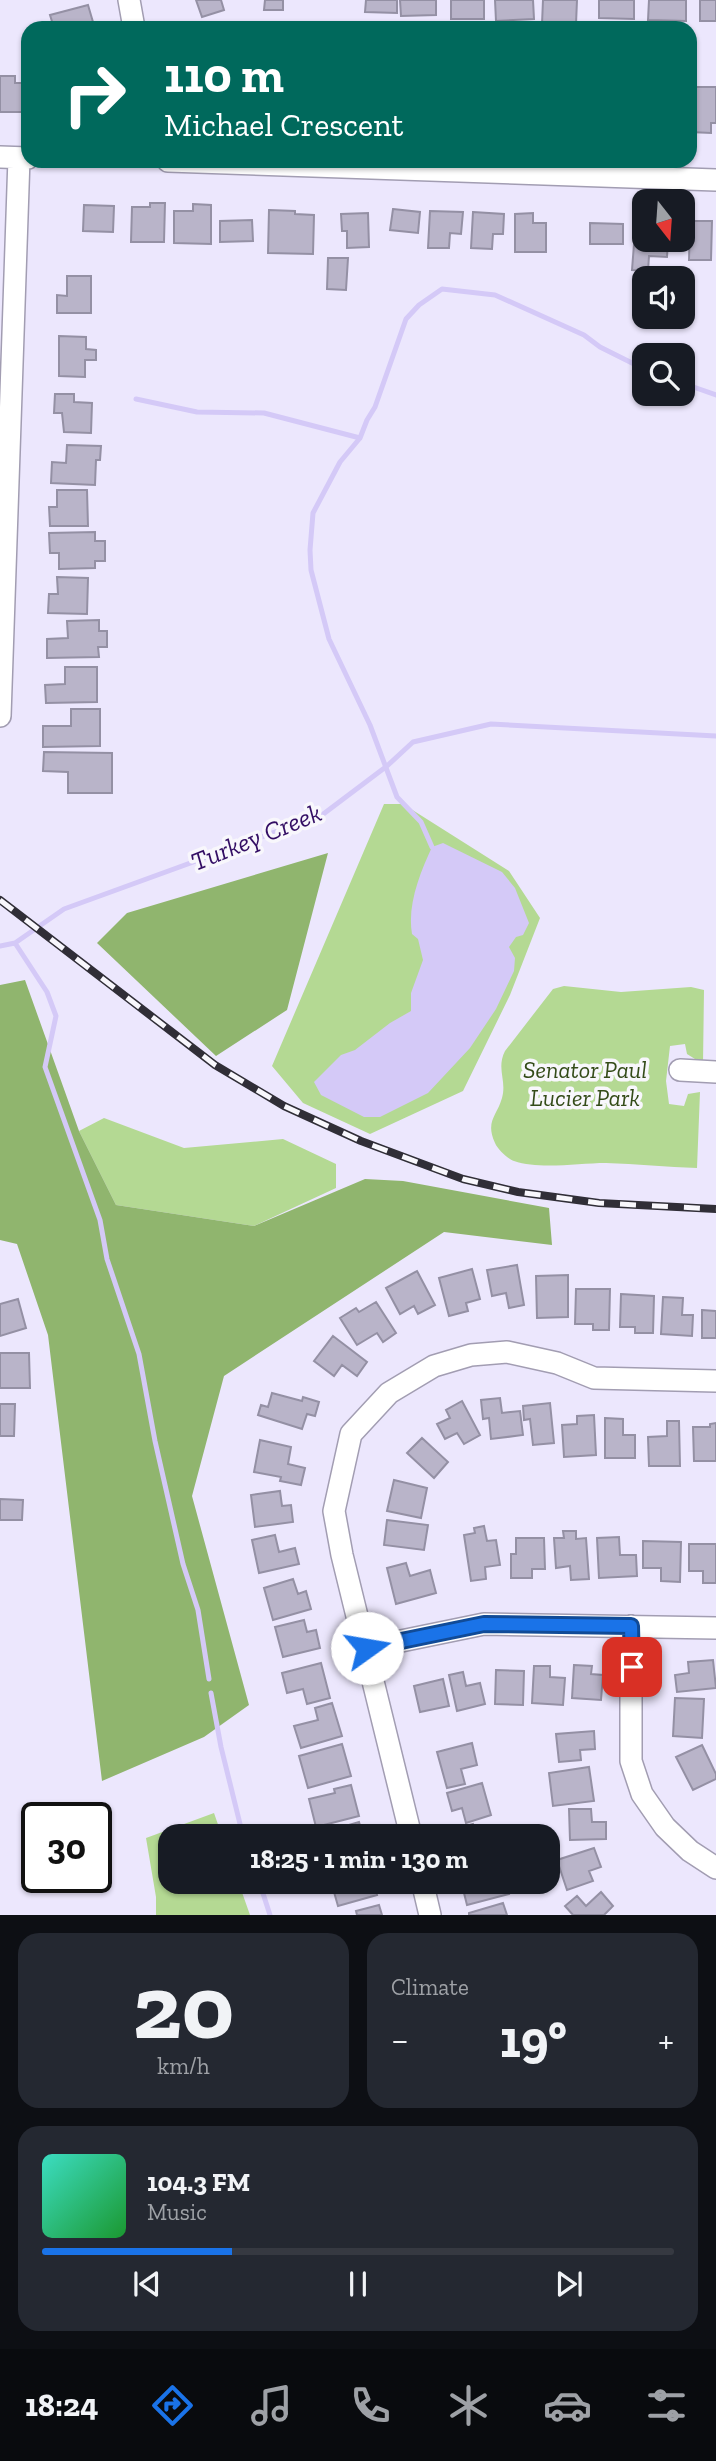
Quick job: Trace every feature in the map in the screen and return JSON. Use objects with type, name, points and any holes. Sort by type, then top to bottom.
[{"type":"street","points":[[129,0],[133,21]]},
{"type":"street","points":[[0,716],[16,158]]},
{"type":"street","points":[[370,168],[716,180]]},
{"type":"street","points":[[680,1070],[716,1072]]},
{"type":"street","points":[[408,1824],[342,1555],[334,1511],[351,1434],[389,1393],[433,1366],[471,1355],[507,1352],[557,1363],[594,1378],[716,1381]]},
{"type":"street","points":[[367,1648],[484,1624],[716,1628]]},
{"type":"street","points":[[631,1626],[631,1761],[642,1794],[665,1827],[690,1851],[716,1868]]},
{"type":"street","points":[[425,1894],[430,1915]]},
{"type":"green space","points":[[384,804],[403,804],[509,871],[540,918],[510,995],[463,1091],[370,1134],[303,1103],[272,1066]]},
{"type":"green space","points":[[328,853],[287,1010],[216,1056],[97,943],[127,913]]},
{"type":"green space","points":[[25,980],[79,1131],[116,1205],[254,1226],[365,1179],[403,1181],[549,1208],[552,1245],[444,1232],[224,1376],[192,1496],[249,1705],[204,1737],[102,1781],[48,1335],[17,1244],[0,1240],[0,985]]},
{"type":"green space","name":"Senator Paul Lucier Park","points":[[564,986],[621,992],[691,987],[704,990],[703,1064],[687,1054],[685,1044],[670,1046],[666,1081],[669,1104],[684,1106],[688,1094],[700,1092],[697,1168],[606,1163],[524,1164],[512,1160],[498,1148],[491,1129],[503,1092],[502,1057],[553,989]]},
{"type":"green space","points":[[104,1118],[184,1148],[283,1139],[336,1164],[336,1188],[254,1226],[116,1205],[79,1131]]},
{"type":"green space","points":[[214,1813],[218,1824],[184,1824]]},
{"type":"green space","points":[[158,1834],[158,1894],[243,1894],[250,1915],[156,1915],[156,1897],[146,1838]]},
{"type":"shaded area","points":[[443,843],[502,872],[515,888],[529,923],[523,935],[516,937],[509,947],[515,958],[514,971],[496,1009],[470,1048],[428,1093],[380,1117],[364,1117],[321,1095],[314,1082],[341,1055],[355,1050],[390,1023],[411,1011],[411,993],[423,960],[418,939],[412,934],[413,901],[432,847]]},
{"type":"building","points":[[196,0],[221,0],[224,10],[202,17]]},
{"type":"building","points":[[265,0],[283,0],[283,10],[264,10]]},
{"type":"building","points":[[366,0],[397,0],[397,13],[365,12]]},
{"type":"building","points":[[400,0],[436,0],[436,15],[401,16]]},
{"type":"building","points":[[451,0],[484,0],[484,19],[451,19]]},
{"type":"building","points":[[495,0],[533,0],[534,19],[496,21]]},
{"type":"building","points":[[543,0],[577,0],[576,21],[542,21]]},
{"type":"building","points":[[599,0],[634,0],[634,19],[599,18]]},
{"type":"building","points":[[649,0],[686,0],[686,21],[648,20]]},
{"type":"building","points":[[700,0],[716,0],[716,21],[700,21]]},
{"type":"building","points":[[88,5],[93,21],[52,21],[50,15]]},
{"type":"building","points":[[0,76],[15,76],[15,83],[21,83],[21,112],[0,112]]},
{"type":"building","points":[[697,87],[716,87],[716,123],[711,123],[711,133],[697,132]]},
{"type":"building","points":[[150,203],[165,203],[164,242],[131,242],[132,207],[150,207]]},
{"type":"building","points":[[193,204],[211,205],[211,244],[174,243],[174,211],[193,211]]},
{"type":"building","points":[[84,205],[114,206],[113,232],[83,231]]},
{"type":"building","points":[[393,209],[420,212],[418,233],[390,230]]},
{"type":"building","points":[[269,210],[314,215],[313,254],[268,253]]},
{"type":"building","points":[[430,211],[463,212],[461,234],[450,233],[449,248],[428,248]]},
{"type":"building","points":[[473,212],[504,214],[503,234],[493,234],[492,249],[471,248]]},
{"type":"building","points":[[368,213],[369,247],[347,248],[347,231],[342,231],[341,214]]},
{"type":"building","points":[[533,213],[533,223],[546,223],[546,252],[515,252],[515,214]]},
{"type":"building","points":[[252,220],[253,241],[220,242],[220,221]]},
{"type":"building","points":[[695,221],[712,221],[711,260],[689,260],[689,252],[695,252]]},
{"type":"building","points":[[590,223],[623,224],[623,244],[590,244]]},
{"type":"building","points":[[633,252],[667,252],[667,257],[649,256],[648,266],[632,266]]},
{"type":"building","points":[[328,258],[348,258],[346,290],[327,289]]},
{"type":"building","points":[[67,276],[91,276],[91,313],[57,313],[57,295],[67,296]]},
{"type":"building","points":[[59,336],[86,337],[86,349],[96,350],[96,360],[85,360],[85,377],[59,376]]},
{"type":"building","points":[[55,394],[74,394],[74,402],[92,403],[91,433],[64,432],[62,413],[54,413]]},
{"type":"building","points":[[67,445],[101,446],[100,460],[96,460],[95,485],[51,483],[52,462],[66,463]]},
{"type":"building","points":[[57,490],[87,490],[88,526],[50,526],[49,507],[57,507]]},
{"type":"building","points":[[95,532],[95,541],[105,541],[105,561],[95,561],[95,568],[59,569],[59,553],[50,553],[49,533]]},
{"type":"building","points":[[57,577],[88,578],[87,614],[48,613],[49,594],[58,594]]},
{"type":"building","points":[[99,620],[99,631],[107,631],[107,647],[98,647],[99,657],[47,658],[47,639],[68,638],[67,621]]},
{"type":"building","points":[[65,667],[97,667],[97,702],[46,703],[45,685],[65,684]]},
{"type":"building","points":[[71,709],[100,709],[100,746],[43,747],[43,726],[71,726]]},
{"type":"building","points":[[44,752],[112,753],[112,793],[68,793],[68,772],[43,771]]},
{"type":"building","points":[[517,1265],[524,1305],[509,1308],[506,1293],[492,1296],[487,1270]]},
{"type":"building","points":[[472,1269],[480,1299],[466,1303],[468,1311],[449,1316],[439,1278]]},
{"type":"building","points":[[417,1271],[435,1305],[418,1314],[414,1306],[400,1314],[386,1288]]},
{"type":"building","points":[[568,1275],[568,1317],[537,1318],[536,1276]]},
{"type":"building","points":[[576,1289],[610,1289],[609,1330],[593,1330],[593,1324],[575,1324]]},
{"type":"building","points":[[621,1294],[654,1296],[653,1333],[635,1333],[635,1327],[620,1327]]},
{"type":"building","points":[[663,1297],[683,1298],[682,1315],[693,1315],[692,1336],[661,1334]]},
{"type":"building","points":[[18,1299],[26,1328],[0,1336],[0,1304]]},
{"type":"building","points":[[376,1302],[396,1333],[383,1342],[377,1333],[357,1345],[340,1318],[356,1308],[359,1312]]},
{"type":"building","points":[[702,1310],[716,1311],[716,1338],[702,1338]]},
{"type":"building","points":[[333,1336],[367,1362],[357,1376],[342,1365],[334,1376],[314,1361]]},
{"type":"building","points":[[0,1353],[29,1353],[30,1388],[0,1388]]},
{"type":"building","points":[[272,1393],[302,1401],[303,1397],[319,1402],[315,1416],[307,1414],[302,1429],[258,1415],[261,1405],[268,1407]]},
{"type":"building","points":[[500,1398],[502,1413],[520,1411],[523,1435],[491,1439],[489,1418],[483,1419],[481,1400]]},
{"type":"building","points":[[462,1401],[480,1435],[464,1444],[457,1433],[445,1439],[437,1424],[450,1418],[446,1410]]},
{"type":"building","points":[[550,1403],[554,1443],[533,1445],[530,1419],[524,1420],[523,1406]]},
{"type":"building","points":[[0,1404],[15,1404],[14,1436],[0,1436]]},
{"type":"building","points":[[594,1415],[596,1455],[564,1457],[562,1425],[577,1424],[577,1416]]},
{"type":"building","points":[[605,1418],[623,1419],[623,1435],[635,1435],[635,1458],[605,1458]]},
{"type":"building","points":[[667,1421],[679,1421],[680,1466],[649,1466],[648,1437],[667,1436]]},
{"type":"building","points":[[716,1423],[716,1461],[694,1461],[693,1427],[710,1427],[710,1424]]},
{"type":"building","points":[[422,1438],[448,1462],[434,1478],[407,1453]]},
{"type":"building","points":[[260,1440],[291,1447],[288,1464],[305,1468],[301,1485],[280,1481],[281,1477],[254,1472]]},
{"type":"building","points":[[394,1480],[427,1488],[421,1518],[387,1511]]},
{"type":"building","points":[[280,1491],[282,1506],[291,1505],[293,1522],[255,1527],[251,1495]]},
{"type":"building","points":[[0,1499],[23,1500],[22,1520],[0,1520]]},
{"type":"building","points":[[387,1520],[428,1525],[424,1550],[384,1545]]},
{"type":"building","points":[[484,1526],[487,1541],[496,1540],[500,1565],[485,1567],[486,1579],[471,1581],[464,1535],[475,1533],[474,1528]]},
{"type":"building","points":[[563,1531],[576,1531],[576,1539],[586,1538],[589,1579],[571,1580],[570,1566],[556,1568],[554,1538],[564,1538]]},
{"type":"building","points":[[275,1535],[279,1552],[295,1548],[299,1564],[259,1573],[252,1540]]},
{"type":"building","points":[[619,1537],[620,1555],[636,1555],[637,1576],[599,1578],[597,1538]]},
{"type":"building","points":[[516,1538],[544,1538],[545,1569],[532,1569],[532,1578],[511,1578],[511,1554],[516,1554]]},
{"type":"building","points":[[643,1541],[681,1542],[680,1582],[661,1581],[661,1568],[643,1568]]},
{"type":"building","points":[[689,1544],[716,1544],[716,1583],[703,1583],[703,1571],[689,1571]]},
{"type":"building","points":[[406,1563],[410,1576],[430,1570],[436,1593],[396,1604],[387,1568]]},
{"type":"building","points":[[293,1579],[298,1594],[306,1591],[311,1609],[273,1620],[264,1588]]},
{"type":"building","points":[[304,1620],[307,1632],[316,1630],[320,1648],[283,1657],[275,1627]]},
{"type":"building","points":[[713,1660],[716,1688],[677,1692],[675,1675],[689,1673],[688,1662]]},
{"type":"building","points":[[321,1663],[330,1698],[307,1704],[303,1689],[287,1693],[282,1673]]},
{"type":"building","points":[[574,1665],[592,1666],[591,1674],[603,1675],[601,1700],[572,1698]]},
{"type":"building","points":[[534,1666],[550,1666],[550,1677],[565,1678],[563,1705],[532,1703]]},
{"type":"building","points":[[496,1670],[524,1671],[523,1705],[495,1704]]},
{"type":"building","points":[[463,1672],[466,1686],[480,1683],[485,1704],[457,1711],[449,1675]]},
{"type":"building","points":[[443,1679],[449,1706],[420,1712],[414,1686]]},
{"type":"building","points":[[675,1698],[704,1699],[702,1738],[673,1736]]},
{"type":"building","points":[[332,1703],[342,1736],[301,1748],[294,1726],[318,1720],[315,1708]]},
{"type":"building","points":[[594,1731],[595,1749],[580,1750],[581,1760],[559,1762],[556,1734]]},
{"type":"building","points":[[472,1743],[477,1765],[461,1769],[465,1784],[447,1788],[437,1752]]},
{"type":"building","points":[[342,1744],[351,1776],[308,1788],[299,1756]]},
{"type":"building","points":[[702,1745],[716,1779],[693,1790],[676,1757]]},
{"type":"building","points":[[589,1767],[594,1801],[553,1806],[549,1773]]},
{"type":"building","points":[[482,1783],[491,1815],[466,1823],[462,1808],[452,1811],[447,1793]]},
{"type":"building","points":[[351,1785],[359,1816],[328,1824],[315,1824],[309,1799],[335,1793],[334,1789]]},
{"type":"building","points":[[569,1809],[591,1809],[592,1822],[606,1822],[606,1839],[570,1840]]},
{"type":"building","points":[[594,1848],[601,1867],[589,1871],[593,1881],[567,1890],[560,1869],[560,1859]]},
{"type":"building","points":[[601,1892],[613,1906],[604,1915],[573,1915],[565,1906],[577,1896],[586,1906]]},
{"type":"building","points":[[335,1894],[377,1894],[377,1895],[338,1906]]},
{"type":"building","points":[[464,1894],[509,1894],[467,1905]]},
{"type":"building","points":[[503,1903],[507,1915],[469,1915],[469,1913]]},
{"type":"building","points":[[379,1905],[382,1915],[357,1915],[356,1911]]},
{"type":"waterway","points":[[432,847],[421,822],[397,797],[370,725],[329,639],[311,570],[313,513],[340,462],[360,438],[375,407],[406,319],[419,305],[442,289],[495,295],[584,335],[600,347],[632,363]]},
{"type":"waterway","points":[[695,388],[716,395]]},
{"type":"waterway","points":[[136,399],[197,412],[264,413],[360,438]]},
{"type":"waterway","name":"Turkey Creek","points":[[0,946],[15,943],[64,909],[322,815],[387,766],[413,742],[491,724],[716,736]]},
{"type":"waterway","points":[[15,943],[47,992],[56,1016],[45,1067],[100,1220],[107,1259],[139,1354],[155,1441],[183,1564],[198,1610],[209,1679]]},
{"type":"waterway","points":[[211,1693],[240,1824]]},
{"type":"waterway","points":[[263,1894],[270,1915]]},
{"type":"railway","points":[[0,900],[215,1065],[284,1106],[361,1141],[463,1179],[518,1192],[599,1203],[716,1209]]},
{"type":"route","points":[[367,1648],[484,1624],[631,1626],[632,1667]]}]
